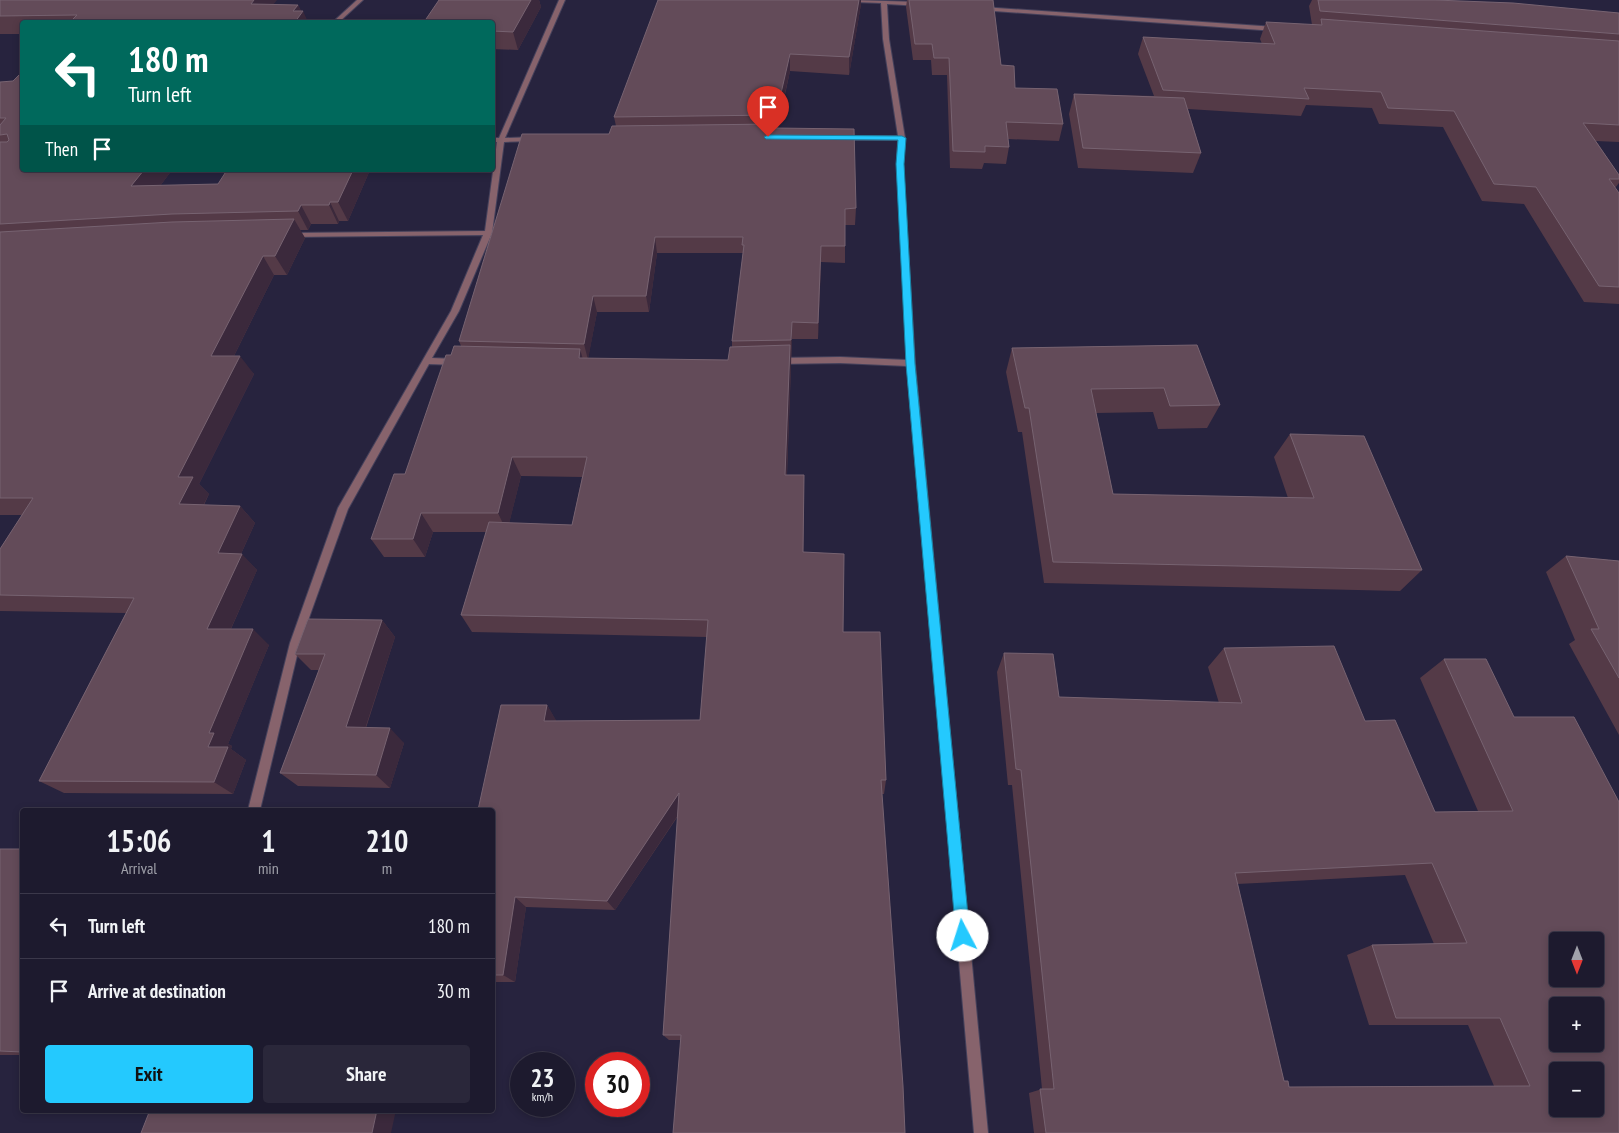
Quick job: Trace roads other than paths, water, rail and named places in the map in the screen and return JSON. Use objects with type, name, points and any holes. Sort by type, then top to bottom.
[{"type":"street","points":[[338,20],[360,0]]},
{"type":"street","points":[[495,161],[497,140],[562,0]]},
{"type":"street","points":[[854,0],[924,5]]},
{"type":"street","points":[[884,2],[886,39],[902,138],[900,164],[911,364],[981,1133]]},
{"type":"street","points":[[973,8],[1289,30]]},
{"type":"street","points":[[835,138],[902,138]]},
{"type":"street","points":[[497,140],[540,139]]},
{"type":"street","points":[[254,808],[295,644],[343,508],[455,312],[488,233],[494,172]]},
{"type":"street","points":[[282,235],[488,233]]},
{"type":"street","points":[[772,361],[840,360],[911,364]]},
{"type":"street","points":[[426,361],[464,362]]}]
